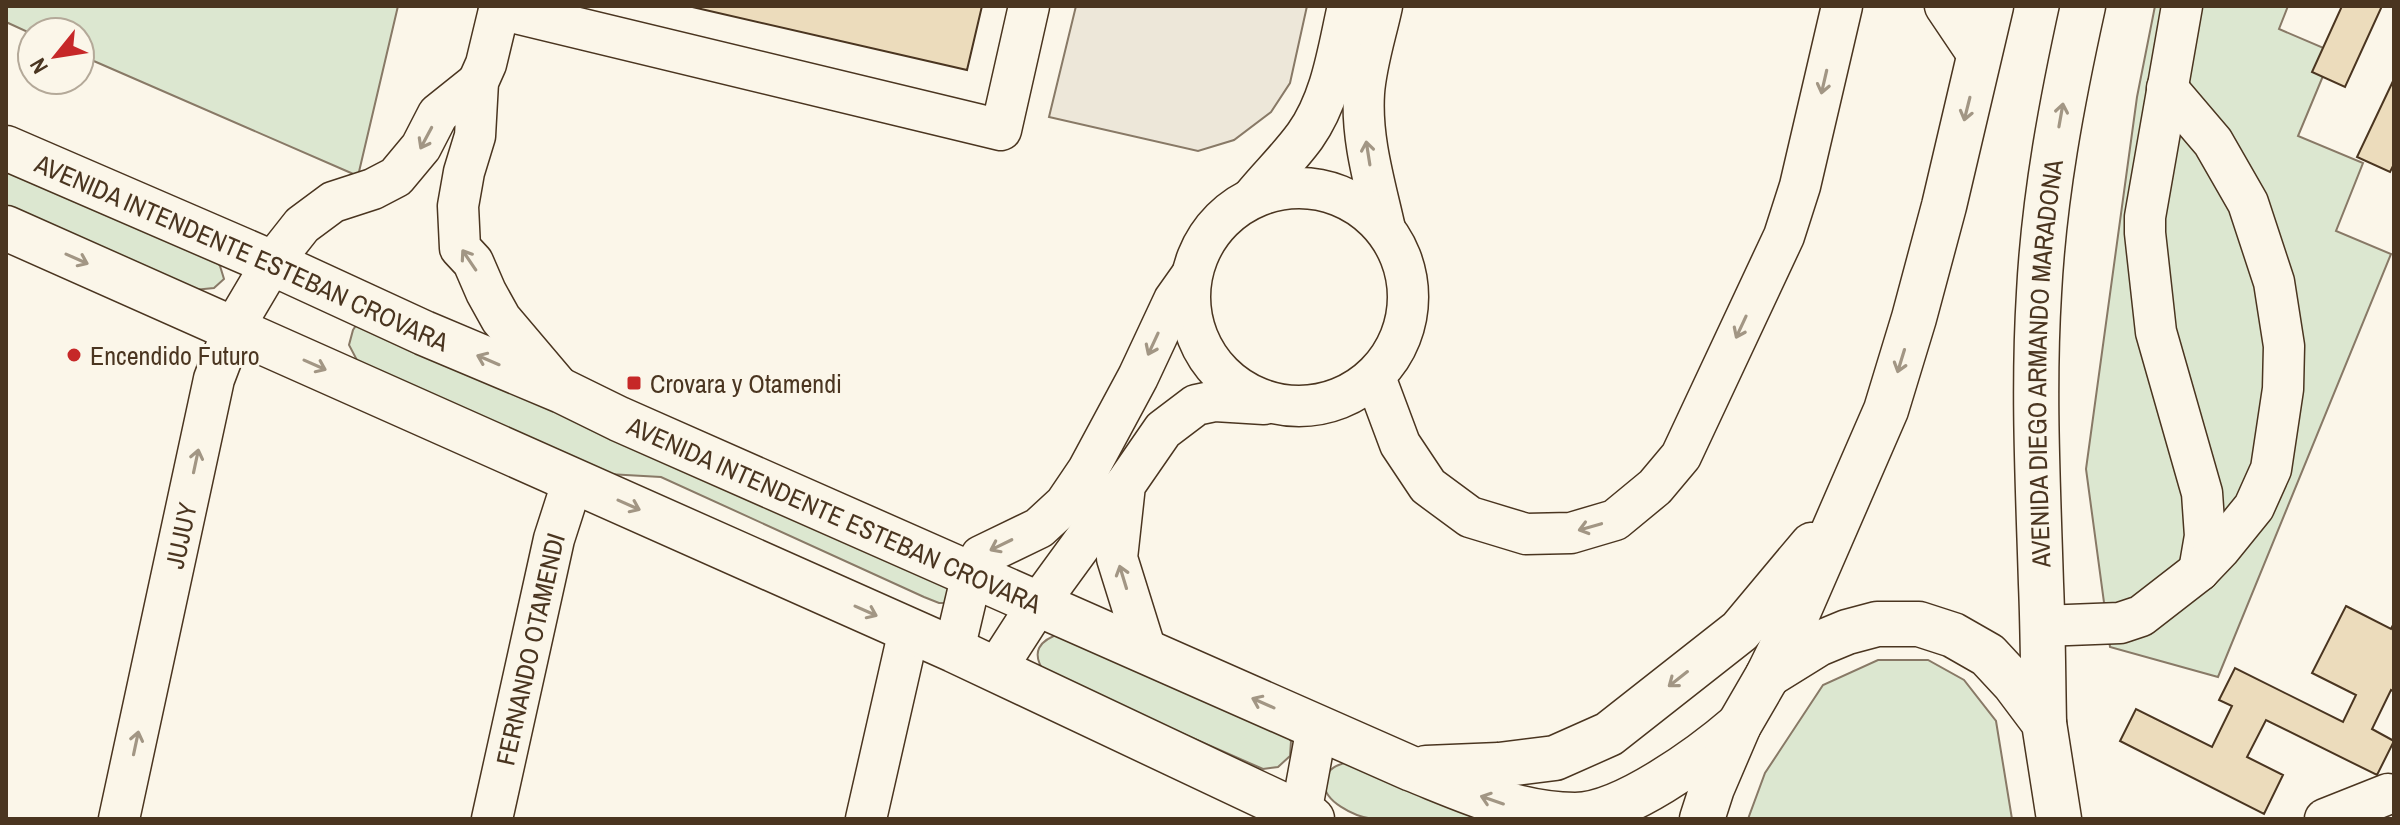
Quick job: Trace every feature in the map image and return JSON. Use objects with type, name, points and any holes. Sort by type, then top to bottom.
[{"type":"main road","points":[[1702,819],[1739,725],[1793,624],[1886,410],[1914,318],[1991,6]]},
{"type":"main road","name":"AVENIDA DIEGO ARMANDO MARADONA","points":[[2059,819],[2044,723],[2035,422],[2039,292],[2047,196],[2083,6]]},
{"type":"main road","name":"AVENIDA INTENDENTE ESTEBAN CROVARA","points":[[6,148],[1412,769],[1497,803],[1540,812],[1578,815],[1620,804],[1671,776],[1710,750],[1739,725]]},
{"type":"main road","points":[[6,228],[996,669],[1305,817]]},
{"type":"main road","points":[[1412,769],[1499,765],[1555,758],[1609,734],[1740,631],[1844,507]]},
{"type":"main road","points":[[1740,631],[1793,624],[1919,624],[1953,635],[1988,655],[2044,723]]},
{"type":"main road","points":[[1768,675],[1818,644],[1877,624]]},
{"type":"street","points":[[562,391],[501,319],[473,262],[460,248],[458,206],[475,136],[478,82],[486,64],[500,8],[550,13],[1001,130],[1029,6]]},
{"type":"street","points":[[954,650],[972,574],[981,556],[1039,528],[1065,504],[1088,470],[1138,377],[1174,300],[1191,276],[1203,244],[1223,217],[1252,198],[1305,135],[1320,110],[1333,77],[1348,6]]},
{"type":"street","points":[[996,669],[1038,604],[1163,430],[1196,405],[1215,401],[1309,407],[1344,398],[1375,377],[1395,352],[1406,322],[1409,289],[1401,258],[1385,229],[1368,154],[1363,114],[1364,89],[1382,6]]},
{"type":"street","points":[[1375,377],[1400,444],[1428,486],[1470,517],[1526,534],[1571,533],[1615,520],[1655,487],[1681,456],[1784,236],[1800,186],[1842,6]]},
{"type":"street","points":[[1945,6],[1980,58]]},
{"type":"street","points":[[2182,6],[2145,217],[2145,233],[2156,332],[2202,493],[2205,536],[2199,571]]},
{"type":"street","name":"JUJUY","points":[[119,819],[214,379],[233,329],[272,263],[302,225],[333,202],[373,189],[396,177],[421,147],[438,114],[478,82]]},
{"type":"street","points":[[2042,626],[2120,623],[2141,616],[2199,571],[2254,507],[2271,469],[2283,389],[2284,346],[2274,282],[2248,203],[2213,142],[2167,88]]},
{"type":"street","points":[[1252,198],[1287,188],[1324,190],[1358,204],[1385,229]]},
{"type":"street","points":[[1191,276],[1190,310],[1198,342],[1217,370],[1242,391],[1272,404]]},
{"type":"street","name":"FERNANDO OTAMENDI","points":[[492,819],[554,539],[573,480]]},
{"type":"street","points":[[1125,485],[1117,558],[1146,651]]},
{"type":"street","points":[[866,819],[909,630]]},
{"type":"street","points":[[1305,817],[1317,727]]},
{"type":"street","points":[[2325,819],[2388,794]]},
{"type":"green space","points":[[6,6],[398,6],[358,176],[96,62],[96,16],[16,16],[16,27],[6,22]]},
{"type":"green space","points":[[2155,6],[2288,6],[2279,29],[2333,52],[2298,136],[2363,163],[2336,231],[2391,254],[2218,677],[2110,647],[2086,469],[2137,97]]},
{"type":"green space","points":[[6,160],[210,253],[220,266],[224,279],[214,288],[194,290],[6,207]]},
{"type":"green space","points":[[357,324],[952,587],[949,603],[924,597],[661,477],[608,474],[359,364],[349,345]]},
{"type":"green space","points":[[1062,633],[1281,729],[1291,741],[1290,756],[1278,767],[1263,769],[1045,673],[1038,659],[1039,648],[1048,639]]},
{"type":"green space","points":[[1878,660],[1928,660],[1964,680],[1996,721],[2012,819],[1748,819],[1765,773],[1823,685]]},
{"type":"green space","points":[[1348,762],[1493,819],[1388,820],[1358,815],[1341,807],[1325,788],[1326,776],[1331,770]]},
{"type":"shaded area","points":[[1076,6],[1307,6],[1290,83],[1271,112],[1234,140],[1198,151],[1049,117]]},
{"type":"building","points":[[688,6],[982,6],[967,70]]},
{"type":"building","points":[[2342,6],[2382,6],[2345,87],[2312,72]]},
{"type":"building","points":[[2394,79],[2394,164],[2390,172],[2357,157]]},
{"type":"building","points":[[2346,606],[2391,629],[2394,623],[2394,692],[2391,690],[2372,729],[2394,741],[2377,775],[2266,720],[2247,757],[2283,775],[2264,814],[2120,741],[2136,709],[2212,747],[2232,706],[2219,700],[2235,668],[2343,722],[2356,695],[2312,673]]},
{"type":"place","name":"Encendido Futuro","points":[[74,355]]},
{"type":"place","name":"Crovara y Otamendi","points":[[634,383]]}]
